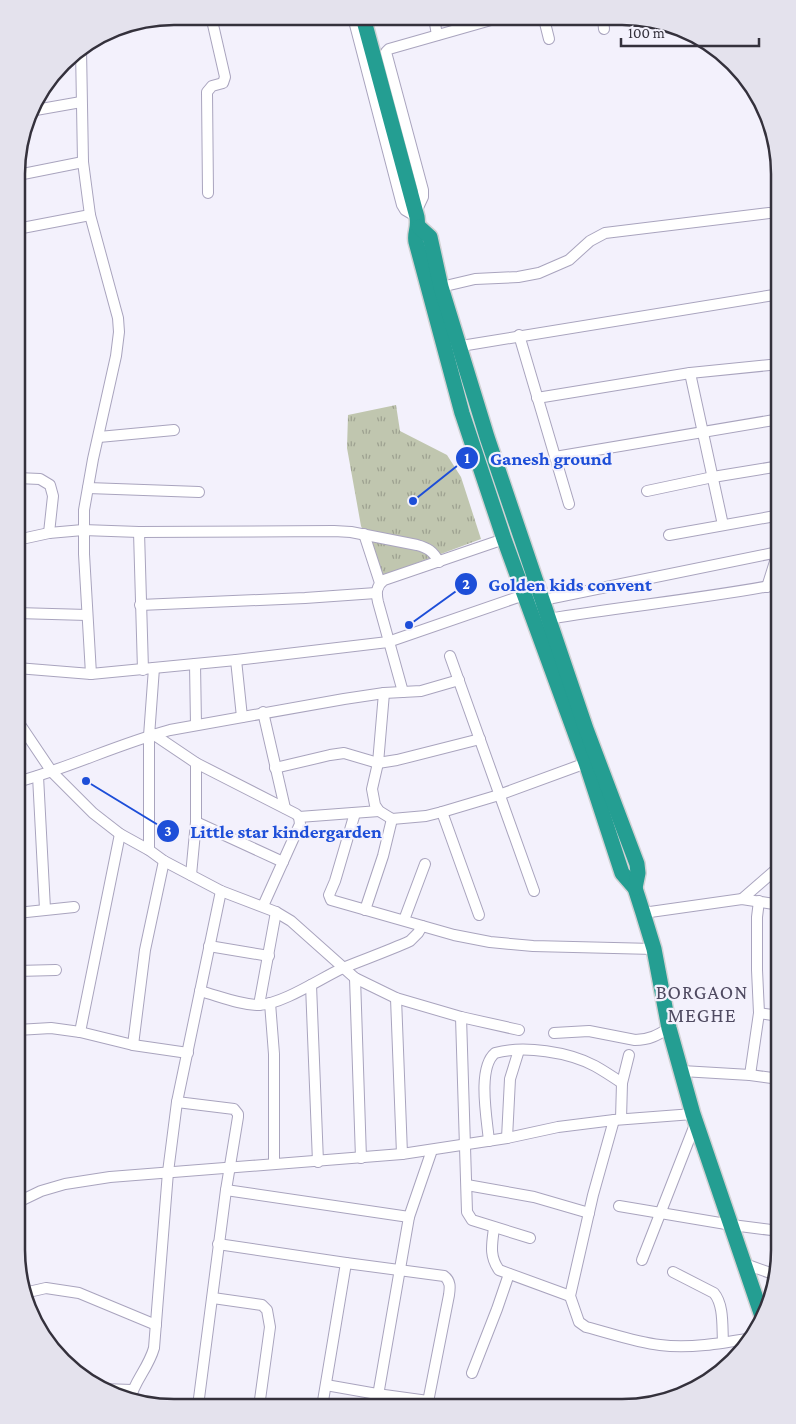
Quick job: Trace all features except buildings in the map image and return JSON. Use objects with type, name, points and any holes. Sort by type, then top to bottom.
[{"type":"highway","points":[[365,25],[417,217],[429,235],[441,287],[462,413],[504,539],[586,763],[622,873],[635,888],[654,950],[670,1028],[695,1118],[759,1308]]},
{"type":"highway","points":[[417,217],[416,242],[452,347],[487,436],[586,729],[637,864],[638,874],[635,888]]},
{"type":"street","points":[[208,194],[207,92],[212,86],[223,83],[225,77],[213,25]]},
{"type":"street","points":[[355,25],[402,205],[405,210],[417,217],[423,197],[423,190],[386,52],[389,49],[471,25]]},
{"type":"street","points":[[435,25],[437,35]]},
{"type":"street","points":[[546,25],[550,39]]},
{"type":"street","points":[[81,58],[83,162],[90,215],[116,311],[119,332],[113,371],[88,488],[83,530],[91,674]]},
{"type":"street","points":[[40,109],[81,102]]},
{"type":"street","points":[[25,174],[83,162]]},
{"type":"street","points":[[441,287],[475,279],[518,277],[539,273],[570,260],[590,241],[605,233],[769,213]]},
{"type":"street","points":[[25,228],[90,215]]},
{"type":"street","points":[[452,347],[771,295]]},
{"type":"street","points":[[518,335],[569,504]]},
{"type":"street","points":[[537,398],[690,373],[771,365]]},
{"type":"street","points":[[690,373],[723,525]]},
{"type":"street","points":[[555,456],[771,420]]},
{"type":"street","points":[[99,437],[174,430]]},
{"type":"street","points":[[648,491],[713,477],[771,467]]},
{"type":"street","points":[[25,478],[40,479],[50,485],[53,496],[49,533]]},
{"type":"street","points":[[88,488],[199,492]]},
{"type":"street","points":[[670,535],[771,517]]},
{"type":"street","points":[[25,538],[49,533],[83,530],[139,532],[334,531],[364,534],[427,548],[434,553],[438,562]]},
{"type":"street","points":[[139,532],[143,670]]},
{"type":"street","points":[[364,534],[380,583]]},
{"type":"street","points":[[403,692],[376,594],[380,583],[504,539]]},
{"type":"street","points":[[25,669],[91,674],[236,660],[388,642],[526,599],[542,600],[771,553]]},
{"type":"street","points":[[767,587],[771,575]]},
{"type":"street","points":[[548,619],[605,609],[771,586]]},
{"type":"street","points":[[140,605],[376,594]]},
{"type":"street","points":[[25,613],[87,615]]},
{"type":"street","points":[[450,656],[534,891]]},
{"type":"street","points":[[236,660],[242,717]]},
{"type":"street","points":[[195,664],[196,725]]},
{"type":"street","points":[[149,850],[154,668]]},
{"type":"street","points":[[25,780],[52,772],[151,735],[263,712],[384,693],[421,691],[459,680]]},
{"type":"street","points":[[384,693],[378,763],[372,790],[375,805],[380,812],[392,819],[426,816],[442,812],[499,795],[586,763]]},
{"type":"street","points":[[263,712],[285,808]]},
{"type":"street","points":[[25,732],[52,772],[93,814],[120,834],[149,850],[164,861],[221,891],[264,906],[291,921],[355,978],[396,998],[461,1017],[519,1030]]},
{"type":"street","points":[[151,735],[196,763],[299,817],[380,812]]},
{"type":"street","points":[[275,768],[344,753],[378,763],[480,739]]},
{"type":"street","points":[[191,875],[196,822],[196,763]]},
{"type":"street","points":[[38,776],[45,909]]},
{"type":"street","points":[[442,812],[480,915]]},
{"type":"street","points":[[355,813],[329,898],[331,900],[454,935],[490,942],[533,946],[654,950]]},
{"type":"street","points":[[264,906],[300,824],[299,817]]},
{"type":"street","points":[[365,910],[383,856],[392,819]]},
{"type":"street","points":[[196,822],[283,862]]},
{"type":"street","points":[[80,1032],[120,834]]},
{"type":"street","points":[[133,1045],[145,950],[164,861]]},
{"type":"street","points":[[404,920],[425,864]]},
{"type":"street","points":[[742,899],[771,874]]},
{"type":"street","points":[[132,1393],[150,1361],[156,1325],[168,1172],[177,1102],[221,891]]},
{"type":"street","points":[[643,913],[742,899],[771,904]]},
{"type":"street","points":[[750,1075],[759,1012],[757,970],[759,901]]},
{"type":"street","points":[[25,911],[74,906]]},
{"type":"street","points":[[274,1164],[274,1054],[265,1004],[269,956],[276,912]]},
{"type":"street","points":[[200,991],[245,1003],[265,1004],[311,985],[344,968],[410,941],[422,926]]},
{"type":"street","points":[[209,946],[269,956]]},
{"type":"street","points":[[25,971],[56,970]]},
{"type":"street","points":[[355,978],[361,1158]]},
{"type":"street","points":[[311,985],[318,1162]]},
{"type":"street","points":[[396,998],[402,1154]]},
{"type":"street","points":[[759,1012],[771,1014]]},
{"type":"street","points":[[461,1017],[467,1205],[469,1217],[472,1220],[494,1228],[530,1238]]},
{"type":"street","points":[[25,1029],[51,1028],[80,1032],[133,1045],[188,1053]]},
{"type":"street","points":[[554,1033],[589,1031],[643,1040],[656,1036],[670,1028]]},
{"type":"street","points":[[489,1141],[485,1077],[488,1061],[495,1052],[518,1050],[553,1053],[595,1066],[622,1083]]},
{"type":"street","points":[[507,1138],[509,1085],[518,1050]]},
{"type":"street","points":[[629,1055],[622,1083],[618,1119],[589,1213],[570,1296],[580,1322],[586,1327],[660,1345],[676,1346],[741,1340]]},
{"type":"street","points":[[682,1071],[771,1078]]},
{"type":"street","points":[[177,1102],[225,1108],[236,1111],[238,1118],[218,1244],[213,1298],[199,1399]]},
{"type":"street","points":[[25,1198],[65,1184],[110,1177],[402,1154],[507,1138],[558,1126],[618,1119],[695,1118],[642,1260]]},
{"type":"street","points":[[377,1399],[409,1217],[432,1150]]},
{"type":"street","points":[[467,1185],[534,1197],[589,1213]]},
{"type":"street","points":[[226,1190],[409,1217]]},
{"type":"street","points":[[619,1206],[771,1230]]},
{"type":"street","points":[[494,1228],[491,1248],[492,1256],[499,1270],[570,1296]]},
{"type":"street","points":[[218,1244],[346,1264],[444,1276],[450,1283],[449,1296],[429,1399]]},
{"type":"street","points":[[323,1399],[346,1264]]},
{"type":"street","points":[[745,1264],[769,1273]]},
{"type":"street","points":[[673,1272],[714,1293],[718,1297],[723,1342]]},
{"type":"street","points":[[472,1373],[509,1274]]},
{"type":"street","points":[[31,1292],[46,1288],[79,1293],[156,1325]]},
{"type":"street","points":[[213,1298],[251,1302],[262,1305],[268,1310],[270,1328],[260,1399]]},
{"type":"street","points":[[326,1385],[403,1399]]},
{"type":"green space","points":[[396,405],[400,431],[447,455],[461,477],[481,539],[382,576],[361,526],[347,448],[348,415]]},
{"type":"place","name":"Ganesh ground","points":[[413,501]]},
{"type":"place","name":"Golden kids convent","points":[[409,625]]},
{"type":"place","name":"Little star kindergarden","points":[[86,781]]},
{"type":"district","name":"BORGAON MEGHE","points":[[702,1004]]}]
